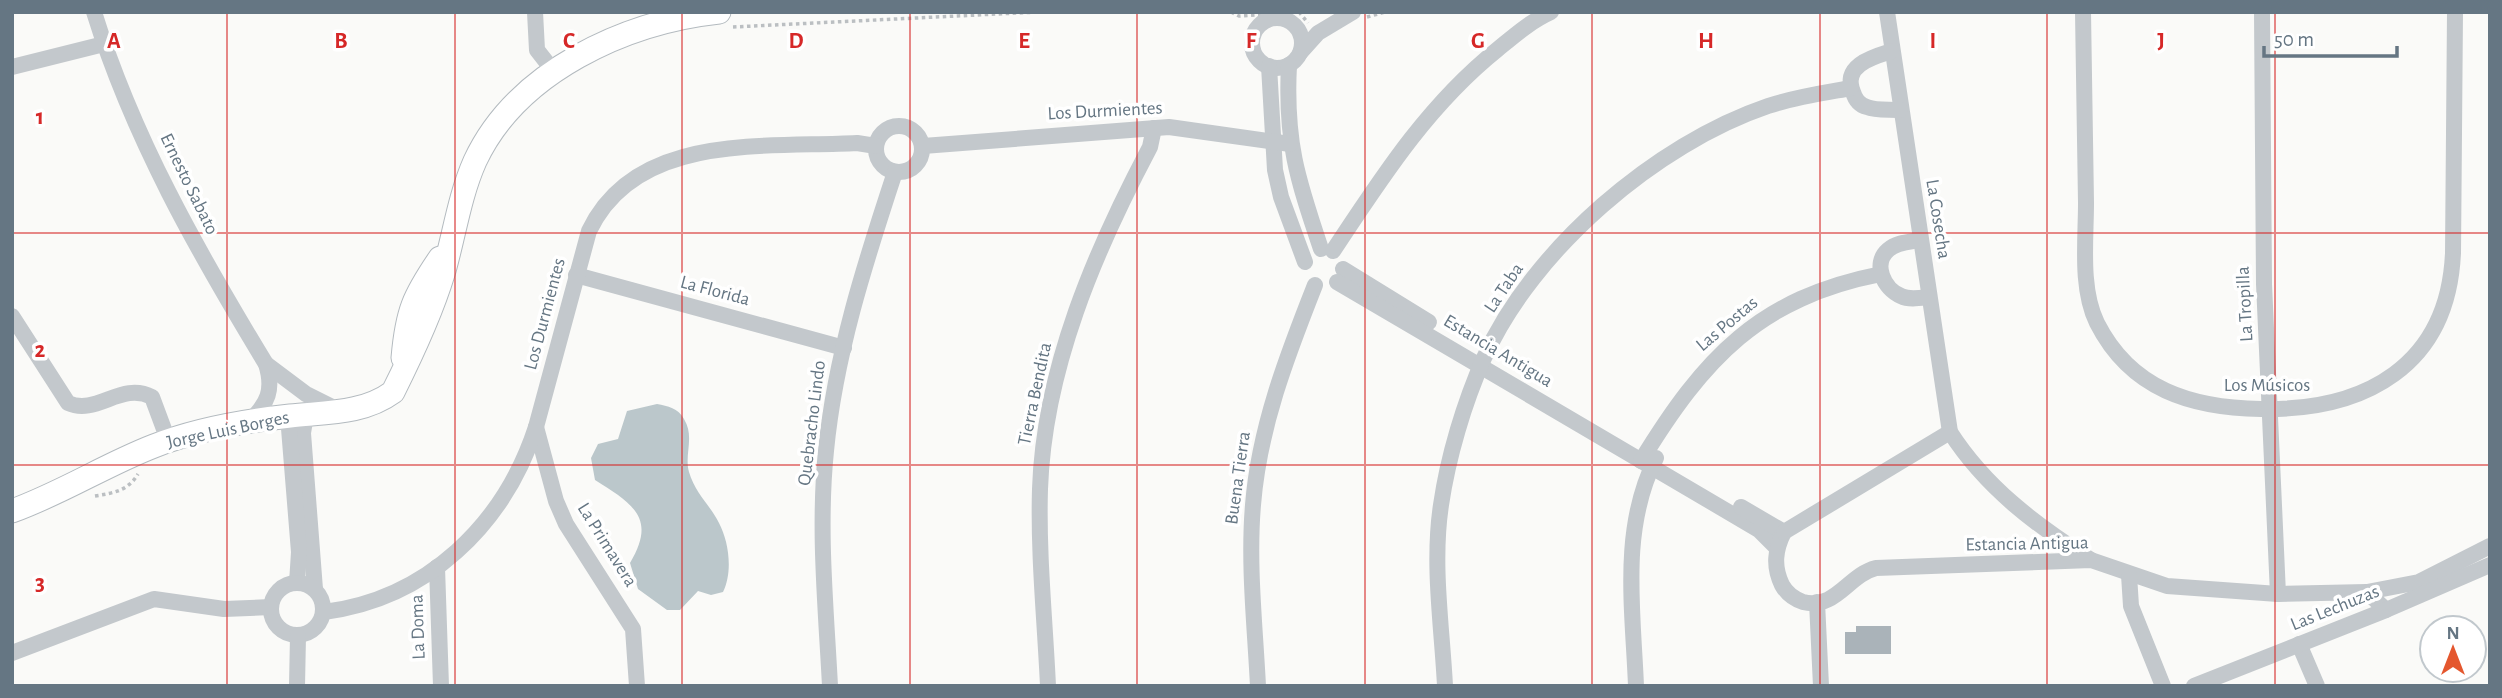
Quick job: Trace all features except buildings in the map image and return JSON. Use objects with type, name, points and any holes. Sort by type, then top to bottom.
[{"type":"street","name":"Ernesto Sabato","points":[[94,12],[131,113],[181,219],[266,364],[271,387],[269,396],[264,407],[249,422]]},
{"type":"street","points":[[535,12],[537,50],[555,73]]},
{"type":"street","points":[[1269,66],[1295,59],[1318,33],[1353,12]]},
{"type":"street","points":[[1306,261],[1311,253],[1327,250],[1396,154],[1452,90],[1523,29],[1551,12]]},
{"type":"street","name":"La Cosecha","points":[[1887,12],[1951,432],[1989,482],[2047,532],[2091,560]]},
{"type":"street","name":"Los Músicos","points":[[2082,12],[2087,271],[2095,319],[2105,337],[2137,373],[2178,398],[2232,408],[2272,409],[2323,405],[2373,389],[2411,360],[2444,307],[2452,272],[2455,12]]},
{"type":"street","name":"La Tropilla","points":[[2262,12],[2264,284],[2272,409],[2278,594]]},
{"type":"street","points":[[1285,14],[1300,31],[1288,88],[1290,144],[1299,184],[1327,250],[1340,259],[1340,275],[1326,287],[1315,285],[1305,272],[1306,261],[1281,197],[1272,141],[1269,66],[1255,55],[1252,47],[1259,19],[1285,14]]},
{"type":"street","name":"Jorge Luis Borges","points":[[12,511],[60,493],[168,440],[249,422],[341,411],[381,400],[393,392],[436,295],[467,181],[486,141],[511,109],[579,55],[636,29],[671,19],[724,20]]},
{"type":"street","points":[[12,67],[104,44]]},
{"type":"street","points":[[1892,51],[1866,59],[1857,66],[1851,75],[1851,88],[1858,102],[1867,107],[1900,110]]},
{"type":"street","name":"La Taba","points":[[1444,686],[1438,548],[1441,505],[1450,460],[1483,360],[1531,282],[1591,215],[1671,153],[1735,119],[1769,106],[1851,88]]},
{"type":"street","points":[[903,126],[916,133],[923,146],[916,166],[895,173],[883,166],[876,146],[889,128],[903,126]]},
{"type":"street","name":"Los Durmientes","points":[[923,146],[1154,128],[1196,129],[1290,144]]},
{"type":"street","name":"Tierra Bendita","points":[[1048,686],[1040,488],[1053,399],[1093,266],[1150,147],[1154,128]]},
{"type":"street","name":"Los Durmientes","points":[[324,611],[374,603],[401,592],[438,567],[506,496],[522,466],[536,427],[576,275],[598,213],[614,194],[652,167],[704,151],[857,143],[876,146]]},
{"type":"street","name":"Quebracho Lindo","points":[[830,686],[824,479],[831,409],[844,348],[895,173]]},
{"type":"street","points":[[1920,240],[1888,250],[1883,257],[1881,274],[1886,284],[1900,296],[1929,297]]},
{"type":"street","name":"Las Postas","points":[[1636,686],[1631,543],[1649,459],[1682,399],[1711,363],[1766,316],[1820,291],[1881,274]]},
{"type":"street","name":"La Florida","points":[[576,275],[844,348]]},
{"type":"street","name":"Estancia Antigua","points":[[1340,275],[1649,459],[1759,530],[1776,547]]},
{"type":"street","name":"Buena Tierra","points":[[1258,686],[1251,537],[1256,477],[1282,370],[1315,285]]},
{"type":"street","points":[[12,316],[68,404],[86,407],[127,391],[141,391],[152,397],[168,440]]},
{"type":"street","name":"Ernesto Sabato","points":[[266,364],[306,394],[341,411]]},
{"type":"street","points":[[297,415],[303,514],[315,589],[323,603],[324,611],[312,631],[298,636],[281,630],[272,616],[271,607],[277,592],[297,583],[315,589]]},
{"type":"street","name":"La Primavera","points":[[536,427],[556,501],[566,524],[633,629],[637,686]]},
{"type":"street","points":[[1821,686],[1817,602],[1800,601],[1784,589],[1776,563],[1776,547],[1784,532],[1951,432]]},
{"type":"street","name":"Estancia Antigua","points":[[1649,459],[1784,532]]},
{"type":"street","points":[[297,583],[303,514]]},
{"type":"street","points":[[2032,564],[2048,550],[2047,532]]},
{"type":"street","name":"Estancia Antigua","points":[[1817,602],[1833,598],[1864,571],[1876,568],[2091,560],[2167,586],[2278,594],[2367,592],[2419,582],[2468,567],[2490,546]]},
{"type":"street","name":"Las Lechuzas","points":[[2194,686],[2386,610],[2468,567],[2490,565]]},
{"type":"street","name":"La Doma","points":[[438,567],[442,686]]},
{"type":"street","points":[[2129,575],[2131,606],[2163,686]]},
{"type":"street","points":[[2367,592],[2386,610]]},
{"type":"street","points":[[12,653],[153,599],[224,609],[271,607]]},
{"type":"street","points":[[297,686],[298,636]]},
{"type":"street","points":[[2299,645],[2317,686]]},
{"type":"path","points":[[724,20],[1038,12]]},
{"type":"path","points":[[1231,12],[1259,19],[1285,14]]},
{"type":"path","points":[[84,499],[121,491],[133,483],[144,463]]},
{"type":"shaded area","points":[[657,404],[676,410],[682,415],[689,432],[689,472],[719,523],[728,557],[728,575],[723,592],[711,595],[698,591],[680,610],[667,610],[638,589],[630,563],[638,547],[641,523],[630,505],[595,480],[591,458],[598,444],[618,439],[627,411]]}]
